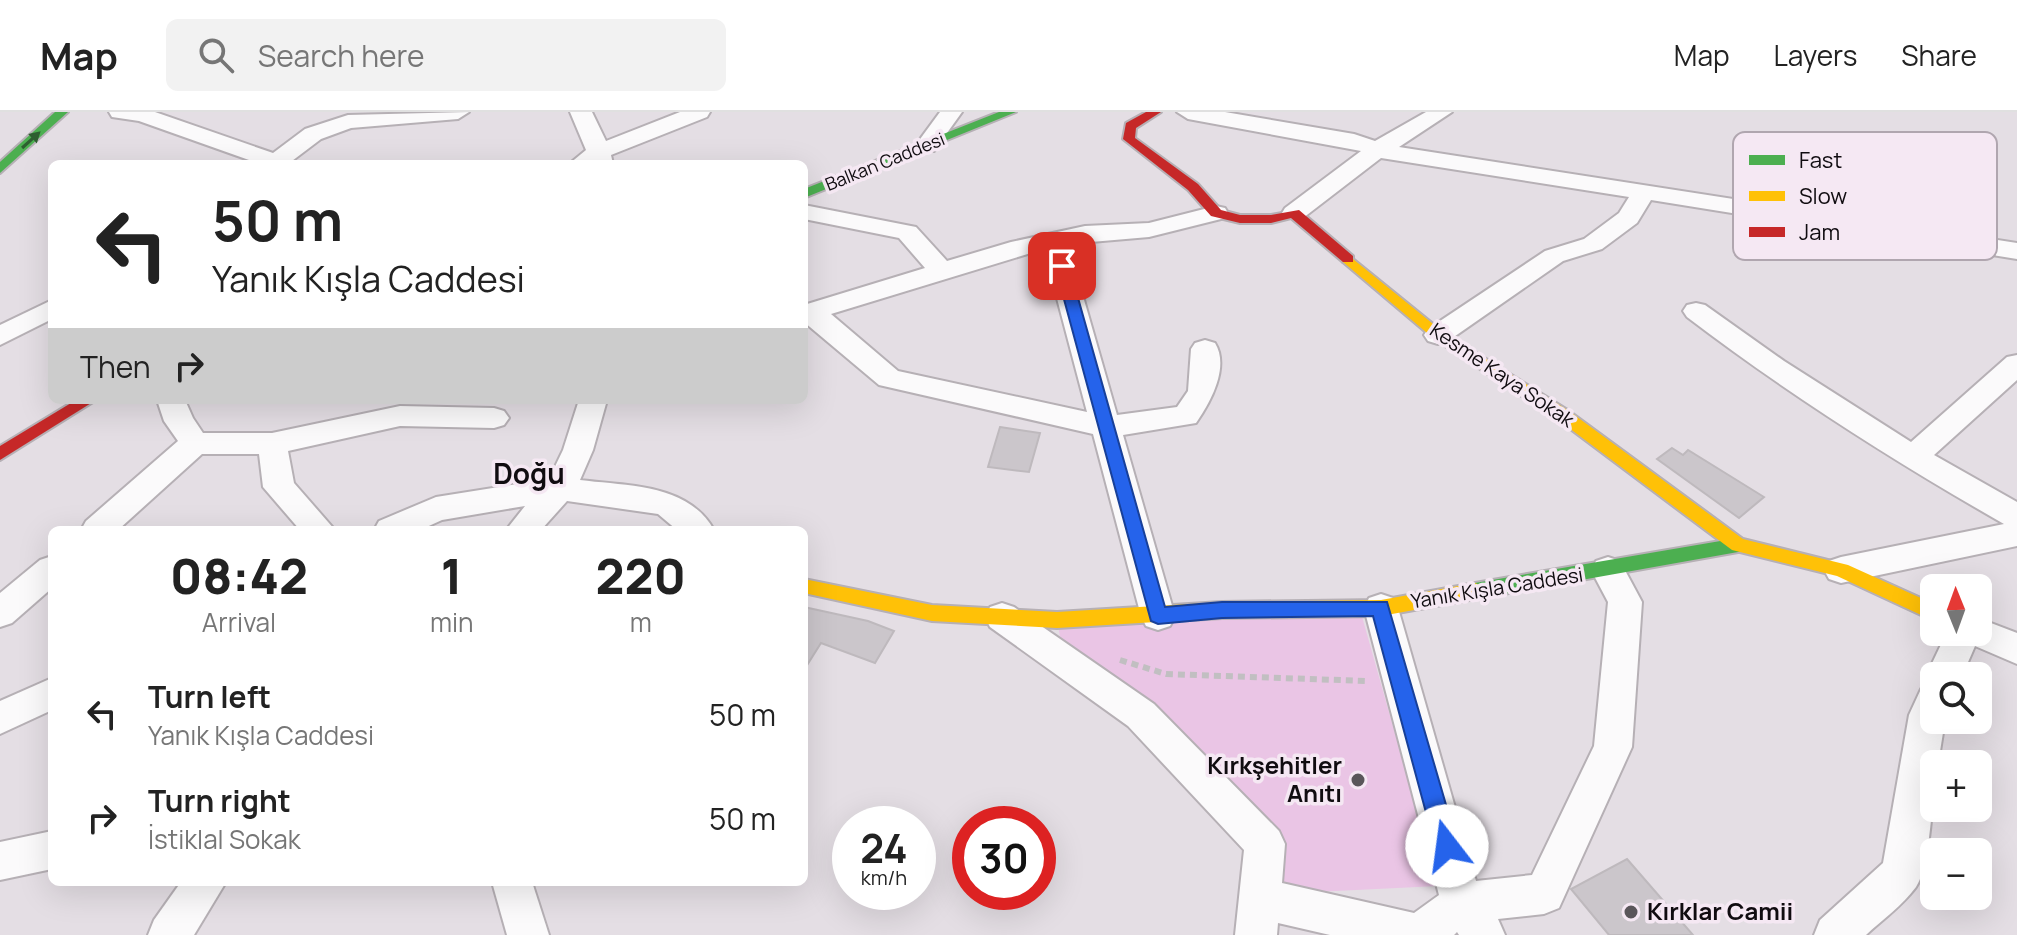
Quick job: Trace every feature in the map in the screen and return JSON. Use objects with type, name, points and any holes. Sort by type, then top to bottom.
[{"type":"street","points":[[0,169],[62,112]]},
{"type":"street","points":[[120,112],[143,115],[267,160]]},
{"type":"street","points":[[279,160],[313,134],[348,122],[458,112]]},
{"type":"street","points":[[581,112],[593,134],[594,160],[699,112]]},
{"type":"street","points":[[926,146],[951,112]]},
{"type":"street","name":"Balkan Caddesi","points":[[808,192],[1010,112]]},
{"type":"street","points":[[1155,112],[1130,126],[1129,139],[1193,187],[1216,213]]},
{"type":"street","points":[[1188,112],[1321,134],[1377,150],[1733,206]]},
{"type":"street","points":[[1321,134],[1334,112]]},
{"type":"street","points":[[808,313],[942,271],[1085,233],[1149,230],[1216,213],[1240,219],[1271,219],[1294,213],[1377,150],[1441,112]]},
{"type":"street","points":[[1438,335],[1554,256],[1593,244],[1628,218],[1644,192]]},
{"type":"street","points":[[808,213],[907,232],[942,271]]},
{"type":"street","name":"Kesme Kaya Sokak","points":[[1294,213],[1438,335],[1563,415],[1738,545],[1841,570],[1920,607]]},
{"type":"street","points":[[1054,240],[1158,616]]},
{"type":"street","points":[[1997,248],[2017,251]]},
{"type":"street","points":[[0,336],[48,310]]},
{"type":"street","points":[[1696,311],[1774,371],[1912,458],[2017,517]]},
{"type":"street","points":[[808,313],[889,378],[1106,427],[1186,416],[1202,392],[1205,349]]},
{"type":"street","points":[[1912,458],[2017,364]]},
{"type":"street","points":[[2,449],[81,404]]},
{"type":"street","points":[[173,404],[179,421],[195,443]]},
{"type":"street","points":[[526,526],[560,489],[578,450],[592,404]]},
{"type":"street","points":[[102,526],[195,443],[272,444],[400,416],[494,418]]},
{"type":"street","points":[[272,444],[279,487],[315,526]]},
{"type":"street","points":[[399,526],[436,509],[560,489],[666,503],[693,526]]},
{"type":"street","points":[[1841,570],[2017,534]]},
{"type":"street","name":"Yanık Kışla Caddesi","points":[[808,587],[932,613],[1057,620],[1222,610],[1381,608],[1738,545]]},
{"type":"street","points":[[1002,617],[1141,715],[1265,844],[1258,916],[1419,935],[1544,894],[1613,747],[1625,602],[1608,570]]},
{"type":"street","points":[[0,613],[48,572]]},
{"type":"street","points":[[1381,608],[1473,919]]},
{"type":"street","points":[[1992,638],[2017,649]]},
{"type":"street","points":[[0,718],[48,695]]},
{"type":"street","points":[[1835,935],[1902,873],[1924,734]]},
{"type":"street","points":[[0,861],[48,851]]},
{"type":"street","points":[[169,935],[203,886]]},
{"type":"street","points":[[513,886],[528,935]]},
{"type":"path","points":[[1109,656],[1166,674],[1381,681]]},
{"type":"shaded area","points":[[1359,606],[1438,886],[1274,894],[1264,822],[1062,648],[1057,620]]},
{"type":"building","points":[[1000,427],[1040,433],[1029,472],[988,467]]},
{"type":"building","points":[[1672,448],[1683,455],[1688,450],[1764,497],[1739,518],[1657,459]]},
{"type":"building","points":[[808,608],[868,621],[894,631],[875,663],[821,643],[808,664]]},
{"type":"building","name":"Kırklar Camii","points":[[1627,859],[1693,935],[1609,935],[1571,889]]},
{"type":"traffic: fast","points":[[0,169],[62,112]]},
{"type":"traffic: fast","points":[[808,192],[1010,112]]},
{"type":"traffic: fast","points":[[1475,591],[1738,545]]},
{"type":"traffic: slow","points":[[1348,259],[1438,335],[1563,415],[1738,545],[1841,570],[1920,607]]},
{"type":"traffic: slow","points":[[808,587],[932,613],[1057,620],[1222,610],[1381,608],[1475,591]]},
{"type":"traffic: jam","points":[[1155,112],[1130,126],[1129,139],[1193,187],[1216,213],[1240,219],[1271,219],[1294,213],[1348,259]]},
{"type":"traffic: jam","points":[[0,454],[81,404]]},
{"type":"place","name":"Kırkşehitler Anıtı","points":[[1358,780]]},
{"type":"place","name":"Kırklar Camii","points":[[1631,912]]},
{"type":"district","name":"Doğu","points":[[529,474]]},
{"type":"route","points":[[1062,266],[1158,616],[1222,610],[1381,608],[1447,846]]}]
